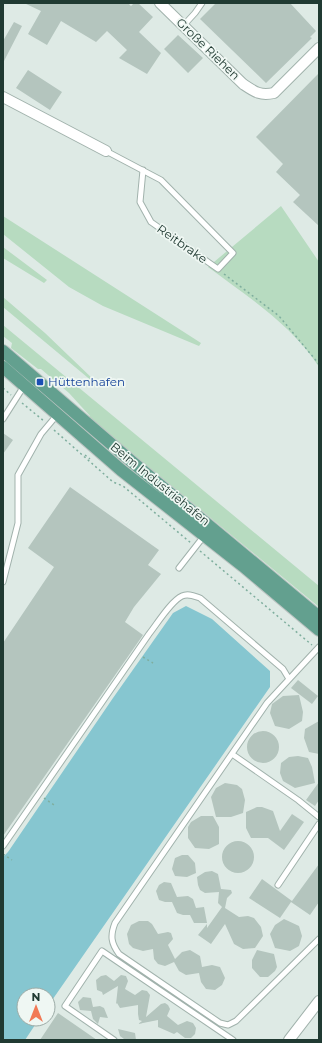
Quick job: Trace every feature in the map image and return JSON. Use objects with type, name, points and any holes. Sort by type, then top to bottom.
[{"type":"main road","name":"Beim Industriehafen","points":[[3,351],[131,460],[319,616]]},
{"type":"main road","name":"Beim Industriehafen","points":[[3,367],[121,470],[204,535],[319,630]]},
{"type":"street","name":"Große Riehen","points":[[160,3],[243,84],[256,94],[264,95],[274,93],[319,48]]},
{"type":"street","name":"Reitbrake","points":[[3,97],[106,151]]},
{"type":"street","points":[[289,1040],[319,1001]]},
{"type":"lane","points":[[184,26],[202,3]]},
{"type":"lane","name":"Reitbrake","points":[[106,151],[143,170],[161,180],[233,253],[218,269],[151,222],[140,202],[143,170]]},
{"type":"lane","points":[[3,419],[25,386]]},
{"type":"lane","points":[[3,582],[18,523],[18,475],[29,453],[58,414]]},
{"type":"lane","points":[[179,568],[204,535]]},
{"type":"lane","points":[[3,846],[149,634],[172,604],[182,596],[192,595],[200,598],[283,669],[289,680]]},
{"type":"lane","points":[[318,648],[267,703],[115,923],[111,933],[112,944],[119,954],[220,1023],[228,1025],[236,1021],[319,939]]},
{"type":"lane","points":[[232,754],[319,817]]},
{"type":"lane","points":[[278,885],[319,824]]},
{"type":"lane","points":[[114,1040],[65,1006],[102,951],[233,1040]]},
{"type":"path","points":[[218,269],[279,316],[319,364]]},
{"type":"path","points":[[3,388],[90,459]]},
{"type":"path","points":[[82,452],[91,463],[113,482],[122,486]]},
{"type":"path","points":[[116,481],[318,648]]},
{"type":"path","points":[[141,655],[153,663]]},
{"type":"path","points":[[39,794],[54,805]]},
{"type":"path","points":[[3,854],[12,860]]},
{"type":"green space","points":[[281,206],[319,262],[319,367],[308,352],[282,324],[253,300],[208,267]]},
{"type":"green space","points":[[3,216],[201,343],[199,346],[103,306],[69,287],[3,234]]},
{"type":"green space","points":[[3,247],[47,280],[44,283],[3,258]]},
{"type":"green space","points":[[3,297],[45,333],[94,380],[93,382],[3,307]]},
{"type":"green space","points":[[3,325],[319,586],[319,607],[89,418],[90,416],[69,393],[41,369],[38,369],[11,348],[12,343],[3,336]]},
{"type":"water","points":[[186,606],[212,619],[270,671],[270,687],[56,995],[56,987],[16,987],[16,1027],[34,1027],[25,1040],[3,1040],[3,857],[8,852],[173,613]]},
{"type":"building","points":[[24,3],[128,3],[131,6],[134,3],[138,3],[153,17],[139,32],[161,53],[147,74],[119,58],[127,50],[107,31],[96,42],[61,21],[47,45],[28,34],[41,11]]},
{"type":"building","points":[[216,3],[290,3],[316,31],[310,37],[312,38],[266,83],[200,19]]},
{"type":"building","points":[[14,22],[22,26],[3,63],[3,41]]},
{"type":"building","points":[[178,35],[203,58],[188,73],[164,49]]},
{"type":"building","points":[[28,70],[62,92],[50,110],[16,88]]},
{"type":"building","points":[[319,73],[319,226],[293,202],[300,195],[276,172],[283,164],[256,137]]},
{"type":"building","points":[[3,433],[13,440],[3,454]]},
{"type":"building","points":[[70,487],[159,550],[148,565],[161,574],[134,607],[125,622],[143,635],[3,836],[3,643],[54,567],[28,548]]},
{"type":"building","points":[[298,680],[318,696],[312,704],[291,688]]},
{"type":"building","points":[[299,695],[303,712],[302,721],[289,729],[275,726],[270,713],[272,704],[283,696]]},
{"type":"building","points":[[319,721],[319,754],[309,752],[304,738],[305,729]]},
{"type":"building","points":[[260,731],[266,731],[275,735],[279,747],[275,759],[266,763],[260,763],[251,759],[247,750],[247,744],[251,735]]},
{"type":"building","points":[[298,756],[308,758],[312,767],[315,783],[295,788],[283,781],[280,773],[281,763],[289,757]]},
{"type":"building","points":[[319,782],[319,800],[315,806],[306,800]]},
{"type":"building","points":[[225,783],[237,785],[242,789],[245,800],[243,813],[231,817],[216,817],[211,797],[216,788]]},
{"type":"building","points":[[257,807],[262,807],[273,811],[280,831],[292,814],[304,822],[284,850],[268,838],[251,838],[246,828],[246,812]]},
{"type":"building","points":[[201,816],[213,816],[219,827],[219,844],[209,849],[195,848],[188,838],[188,827],[191,822]]},
{"type":"building","points":[[235,841],[241,841],[251,848],[254,857],[253,863],[247,870],[241,873],[235,873],[225,866],[222,860],[222,854],[229,844]]},
{"type":"building","points":[[182,855],[188,855],[195,863],[196,873],[187,877],[175,876],[172,869],[175,858]]},
{"type":"building","points":[[319,864],[319,902],[310,915],[291,902],[280,918],[249,898],[262,879],[292,901]]},
{"type":"building","points":[[212,871],[218,874],[221,889],[231,890],[232,893],[227,898],[225,908],[239,917],[248,916],[254,918],[261,927],[263,936],[255,948],[243,949],[234,944],[225,924],[211,944],[198,935],[207,924],[207,928],[222,907],[218,903],[219,892],[205,893],[200,890],[198,885],[197,877],[205,872]]},
{"type":"building","points":[[164,882],[171,883],[177,897],[188,896],[193,899],[196,908],[204,907],[207,923],[194,923],[190,915],[177,913],[172,902],[159,900],[156,891],[159,885]]},
{"type":"building","points":[[284,919],[299,926],[302,936],[299,946],[290,951],[275,948],[270,934],[275,925]]},
{"type":"building","points":[[139,921],[148,921],[152,924],[158,934],[168,932],[171,933],[173,939],[168,945],[175,959],[182,952],[190,950],[200,956],[202,967],[212,965],[220,967],[225,978],[222,985],[215,990],[206,989],[201,982],[199,973],[186,975],[179,971],[174,962],[165,966],[158,964],[154,959],[153,949],[143,951],[133,948],[129,944],[127,934],[131,925]]},
{"type":"building","points":[[257,950],[274,954],[277,967],[268,977],[260,977],[252,968],[252,960]]},
{"type":"building","points":[[106,975],[114,981],[121,975],[126,976],[128,981],[125,989],[135,995],[142,990],[147,991],[150,995],[146,1017],[161,1004],[165,1003],[170,1009],[167,1016],[178,1025],[187,1021],[193,1023],[196,1028],[195,1034],[191,1038],[185,1038],[177,1032],[174,1034],[158,1027],[158,1020],[138,1024],[142,1021],[139,1020],[138,1005],[120,1008],[117,1003],[116,1004],[118,986],[103,995],[102,992],[97,990],[96,980],[101,976]]},
{"type":"building","points":[[83,997],[91,998],[93,1007],[100,1006],[104,1008],[108,1018],[100,1017],[98,1024],[93,1019],[91,1011],[80,1010],[78,1002]]},
{"type":"building","points":[[58,1013],[97,1040],[40,1040],[49,1027],[56,1027],[56,1016]]},
{"type":"building","points":[[118,1029],[135,1033],[136,1040],[124,1039],[120,1036]]},
{"type":"place","name":"Hüttenhafen","points":[[40,382]]}]
